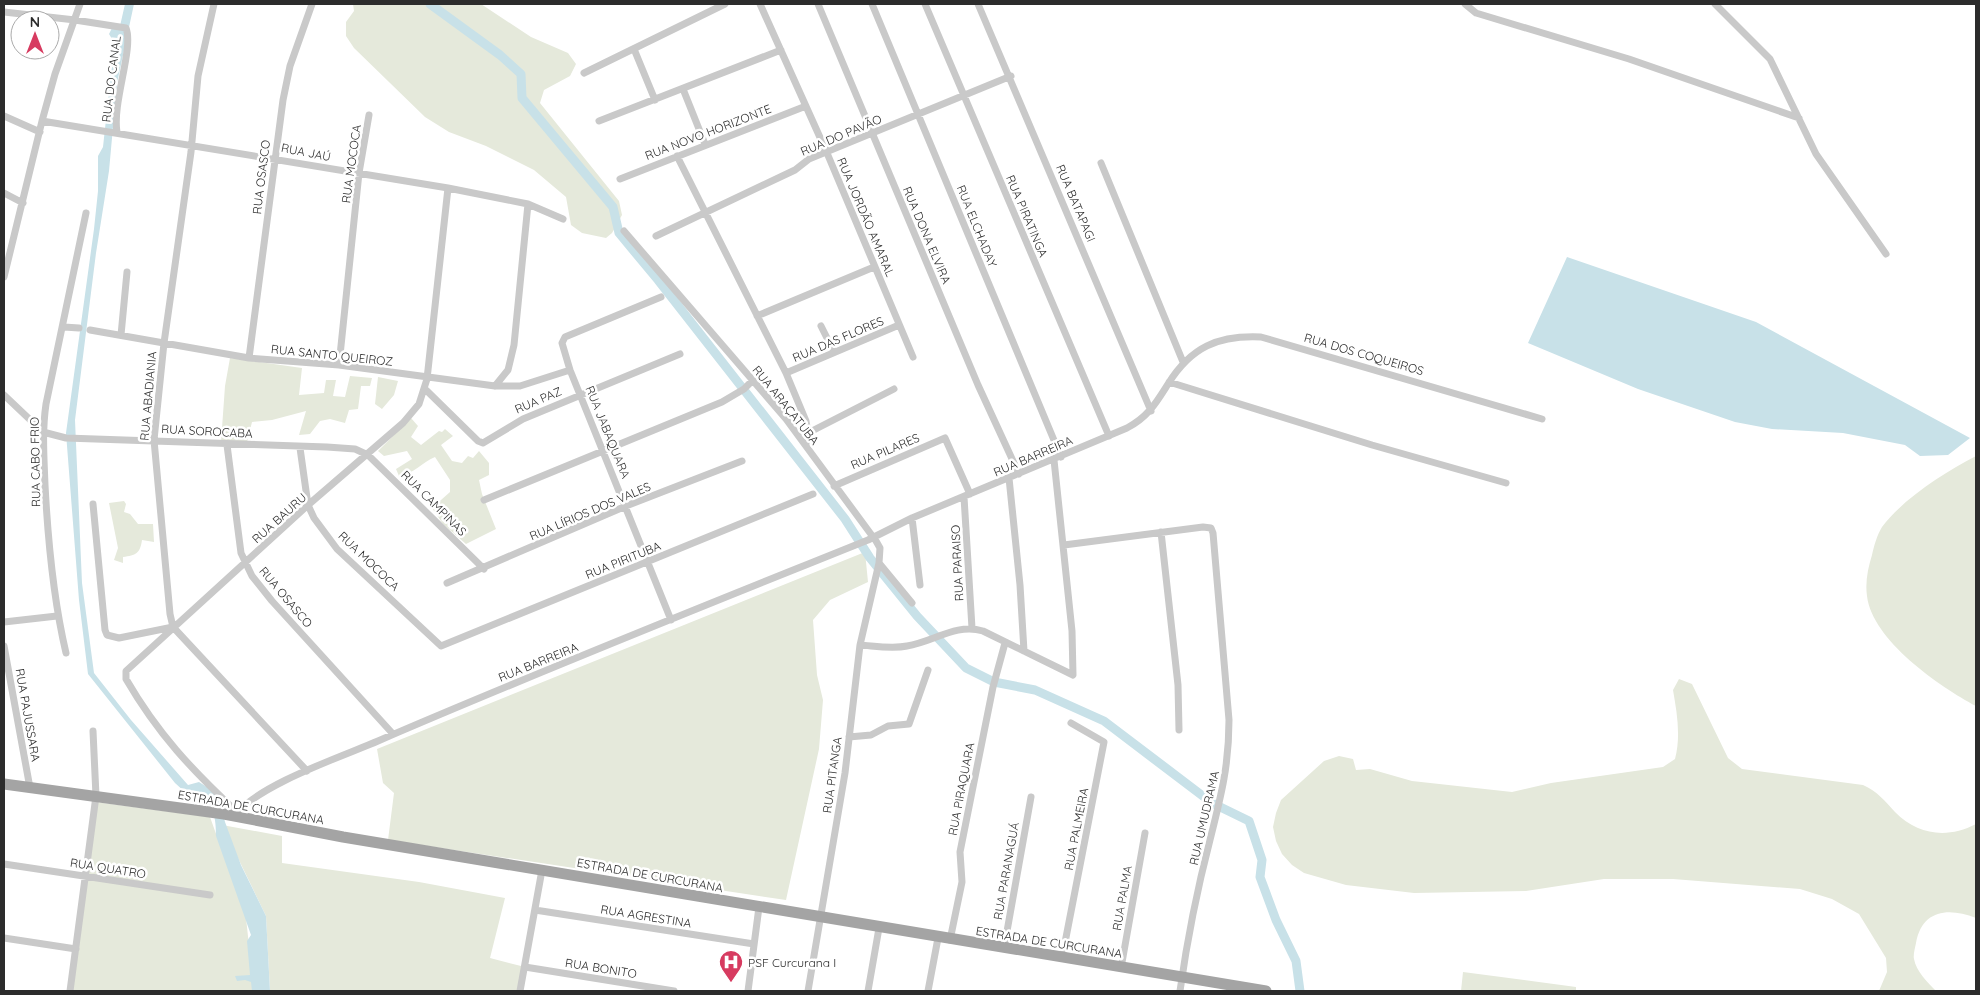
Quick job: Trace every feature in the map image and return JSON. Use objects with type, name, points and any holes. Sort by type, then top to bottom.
[{"type":"main road","name":"ESTRADA DE CURCURANA","points":[[4,784],[232,814],[343,837],[938,938],[1266,991]]},
{"type":"street","points":[[4,273],[23,203],[42,120],[55,74],[80,4]]},
{"type":"street","name":"RUA ABADIANIA","points":[[174,627],[170,614],[154,440],[164,343],[191,144],[198,76],[214,4]]},
{"type":"street","name":"RUA OSASCO","points":[[249,358],[283,100],[290,66],[312,4]]},
{"type":"street","points":[[584,73],[725,4]]},
{"type":"street","name":"RUA JORDÃO AMARAL","points":[[760,4],[827,153],[913,357]]},
{"type":"street","name":"RUA DONA ELVIRA","points":[[818,4],[978,385],[1019,474]]},
{"type":"street","name":"RUA ELCHADAY","points":[[872,4],[919,113],[1057,459],[1074,673],[1073,675],[1024,651]]},
{"type":"street","name":"RUA PIRATINGA","points":[[925,4],[1109,436]]},
{"type":"street","name":"RUA BATAPAGI","points":[[978,4],[1011,76],[1152,411]]},
{"type":"street","points":[[1465,4],[1476,13],[1629,59],[1799,118]]},
{"type":"street","points":[[1715,4],[1770,59],[1816,154],[1886,254]]},
{"type":"street","points":[[4,12],[75,20]]},
{"type":"street","name":"RUA DO CANAL","points":[[75,20],[123,28],[128,45],[120,84],[115,132]]},
{"type":"street","points":[[634,49],[655,100]]},
{"type":"street","points":[[599,121],[781,50]]},
{"type":"street","name":"RUA DO PAVÃO","points":[[656,236],[795,170],[809,159],[1011,76]]},
{"type":"street","points":[[683,89],[705,144]]},
{"type":"street","name":"RUA NOVO HORIZONTE","points":[[620,179],[705,144],[806,106]]},
{"type":"street","name":"RUA MOCOCA","points":[[339,365],[359,173],[370,115]]},
{"type":"street","points":[[4,116],[40,132]]},
{"type":"street","name":"RUA JAÚ","points":[[42,120],[448,188],[528,204],[563,219]]},
{"type":"street","points":[[677,156],[786,373],[808,433]]},
{"type":"street","points":[[1101,163],[1183,362]]},
{"type":"street","name":"RUA BAURU","points":[[232,814],[165,738],[126,679],[128,667],[245,564],[308,505],[368,455],[410,415],[425,389],[427,378],[448,188]]},
{"type":"street","points":[[4,194],[23,203]]},
{"type":"street","points":[[495,386],[508,370],[514,345],[528,204]]},
{"type":"street","name":"RUA CABO FRIO","points":[[66,653],[57,616],[47,524],[43,432],[46,404],[64,327],[75,258],[86,213]]},
{"type":"street","name":"RUA ARAÇATUBA","points":[[624,231],[786,420],[870,539],[880,548],[879,563],[912,603]]},
{"type":"street","points":[[757,316],[874,267]]},
{"type":"street","points":[[121,336],[127,272]]},
{"type":"street","name":"RUA JABAQUARA","points":[[661,297],[566,337],[562,343],[570,370],[671,620]]},
{"type":"street","name":"RUA DAS FLORES","points":[[786,373],[899,325]]},
{"type":"street","points":[[821,326],[834,352]]},
{"type":"street","points":[[64,327],[79,328]]},
{"type":"street","name":"RUA SANTO QUEIROZ","points":[[90,330],[249,358],[339,365],[495,386],[520,386],[570,370]]},
{"type":"street","name":"RUA DOS COQUEIROS","points":[[1183,362],[1201,348],[1221,339],[1237,336],[1261,336],[1542,418]]},
{"type":"street","name":"RUA PAZ","points":[[425,389],[480,443],[489,440],[510,425],[680,354]]},
{"type":"street","name":"RUA BARREIRA","points":[[232,814],[257,796],[307,771],[870,539],[912,518],[1057,459],[1140,422],[1152,411],[1168,382],[1183,362]]},
{"type":"street","points":[[484,500],[722,402],[744,389],[752,381]]},
{"type":"street","points":[[1168,382],[1372,445],[1506,483]]},
{"type":"street","points":[[807,448],[805,438],[808,433],[894,389]]},
{"type":"street","points":[[4,395],[43,432]]},
{"type":"street","name":"RUA SOROCABA","points":[[43,432],[66,438],[355,449],[368,455]]},
{"type":"street","name":"RUA PILARES","points":[[834,486],[945,438],[967,496]]},
{"type":"street","name":"RUA OSASCO","points":[[227,445],[240,553],[245,564],[272,601],[393,734]]},
{"type":"street","name":"RUA MOCOCA","points":[[300,448],[308,505],[314,518],[337,549],[442,646]]},
{"type":"street","name":"RUA CAMPINAS","points":[[368,455],[484,569]]},
{"type":"street","name":"RUA LÍRIOS DOS VALES","points":[[447,583],[484,569],[626,506],[742,461]]},
{"type":"street","points":[[860,645],[906,647],[941,634],[972,628],[983,630],[1024,651],[1020,585],[1009,478]]},
{"type":"street","name":"RUA PIRITUBA","points":[[442,646],[813,494]]},
{"type":"street","name":"RUA PARAISO","points":[[967,496],[972,628]]},
{"type":"street","points":[[93,504],[107,635],[119,638],[174,627],[307,771]]},
{"type":"street","points":[[912,518],[920,585]]},
{"type":"street","name":"RUA UMUDRAMA","points":[[1162,532],[1203,526],[1211,528],[1229,720],[1229,746],[1221,800],[1210,841],[1180,991]]},
{"type":"street","points":[[1064,545],[1162,532],[1178,685],[1179,730]]},
{"type":"street","name":"RUA PITANGA","points":[[808,991],[845,773],[860,645],[879,563]]},
{"type":"street","points":[[4,622],[57,616]]},
{"type":"street","name":"RUA PIRAQUARA","points":[[950,940],[962,882],[960,852],[993,687],[1005,642]]},
{"type":"street","name":"RUA PAJUSSARA","points":[[4,646],[30,788]]},
{"type":"street","points":[[849,737],[871,735],[888,726],[909,724],[928,670]]},
{"type":"street","name":"RUA PALMEIRA","points":[[1062,958],[1104,742],[1071,723]]},
{"type":"street","points":[[70,991],[96,796],[93,731]]},
{"type":"street","name":"RUA PARANAGUÁ","points":[[1004,948],[1031,797]]},
{"type":"street","name":"RUA PALMA","points":[[1121,968],[1145,833]]},
{"type":"street","name":"RUA QUATRO","points":[[4,864],[210,895]]},
{"type":"street","points":[[520,991],[542,870]]},
{"type":"street","points":[[748,991],[759,907]]},
{"type":"street","name":"RUA AGRESTINA","points":[[534,910],[754,944]]},
{"type":"street","points":[[868,991],[879,928]]},
{"type":"street","points":[[4,938],[76,949]]},
{"type":"street","points":[[928,991],[938,938]]},
{"type":"street","name":"RUA BONITO","points":[[524,967],[674,991]]},
{"type":"shaded area","points":[[353,4],[481,4],[531,37],[568,53],[576,64],[570,76],[544,90],[540,103],[619,201],[622,215],[612,233],[606,238],[582,233],[571,225],[566,197],[534,170],[486,146],[449,132],[425,117],[354,48],[346,36],[346,22],[354,11]]},
{"type":"shaded area","points":[[230,358],[302,368],[299,395],[324,393],[326,380],[336,380],[333,396],[345,397],[350,376],[372,378],[370,386],[361,386],[358,409],[349,410],[345,423],[330,419],[320,421],[310,434],[299,435],[306,411],[272,420],[252,422],[247,442],[221,442],[225,386]]},
{"type":"shaded area","points":[[378,377],[398,381],[394,395],[382,409],[375,404]]},
{"type":"shaded area","points":[[411,418],[418,426],[411,437],[421,445],[439,431],[442,432],[445,429],[453,436],[441,445],[452,461],[462,463],[468,456],[473,458],[479,451],[489,463],[489,475],[479,480],[482,494],[496,529],[466,544],[443,524],[432,508],[450,492],[450,480],[435,457],[413,471],[399,476],[396,469],[412,459],[407,451],[384,456],[378,451]]},
{"type":"shaded area","points":[[1976,456],[1976,706],[1944,687],[1894,645],[1881,629],[1872,613],[1866,586],[1868,570],[1877,537],[1891,516],[1913,496],[1938,478]]},
{"type":"shaded area","points":[[124,501],[126,504],[124,512],[130,514],[138,524],[153,524],[154,542],[142,540],[139,551],[123,557],[123,563],[114,560],[118,548],[109,503]]},
{"type":"shaded area","points":[[865,552],[868,582],[830,600],[813,620],[817,675],[823,700],[819,749],[786,900],[388,840],[394,793],[383,783],[377,749]]},
{"type":"shaded area","points":[[1679,679],[1692,684],[1728,758],[1742,769],[1863,785],[1877,793],[1904,820],[1923,830],[1944,833],[1954,832],[1976,824],[1976,918],[1956,913],[1946,912],[1938,914],[1924,924],[1919,932],[1916,943],[1914,956],[1917,968],[1936,991],[1879,991],[1887,972],[1886,958],[1859,914],[1832,899],[1800,889],[1673,879],[1604,879],[1526,891],[1414,893],[1346,885],[1304,873],[1292,865],[1282,854],[1276,841],[1273,827],[1281,800],[1324,761],[1339,756],[1353,759],[1356,770],[1370,769],[1412,781],[1512,792],[1551,783],[1663,767],[1675,759],[1677,750],[1678,724],[1673,690]]},
{"type":"shaded area","points":[[95,802],[210,817],[246,918],[254,991],[72,991]]},
{"type":"shaded area","points":[[222,825],[282,836],[282,863],[419,882],[505,898],[490,958],[525,967],[519,991],[270,991],[266,916]]},
{"type":"shaded area","points":[[1463,972],[1576,987],[1576,991],[1461,991]]},
{"type":"water","points":[[125,4],[134,4],[117,83],[109,171],[96,253],[75,420],[82,583],[94,673],[131,720],[188,785],[199,782],[210,789],[220,802],[225,822],[241,865],[266,916],[270,991],[252,991],[251,982],[245,980],[237,981],[235,976],[250,975],[247,941],[251,935],[216,836],[215,818],[211,807],[200,792],[186,793],[175,783],[88,674],[79,600],[66,433],[94,229],[98,191],[98,156],[103,147],[112,64],[117,47],[109,34],[112,28],[120,26]]},
{"type":"water","points":[[1567,257],[1756,322],[1970,438],[1948,455],[1920,456],[1905,445],[1843,433],[1772,429],[1735,422],[1638,389],[1528,343]]},
{"type":"waterway","points":[[430,4],[500,55],[521,74],[522,98],[613,207],[619,233],[845,519],[870,558],[917,616],[966,668],[994,682],[1035,690],[1104,721],[1212,803],[1249,821],[1262,860],[1260,877],[1276,920],[1296,961],[1300,991]]},
{"type":"place","name":"PSF Curcurana I","points":[[731,983]]}]
